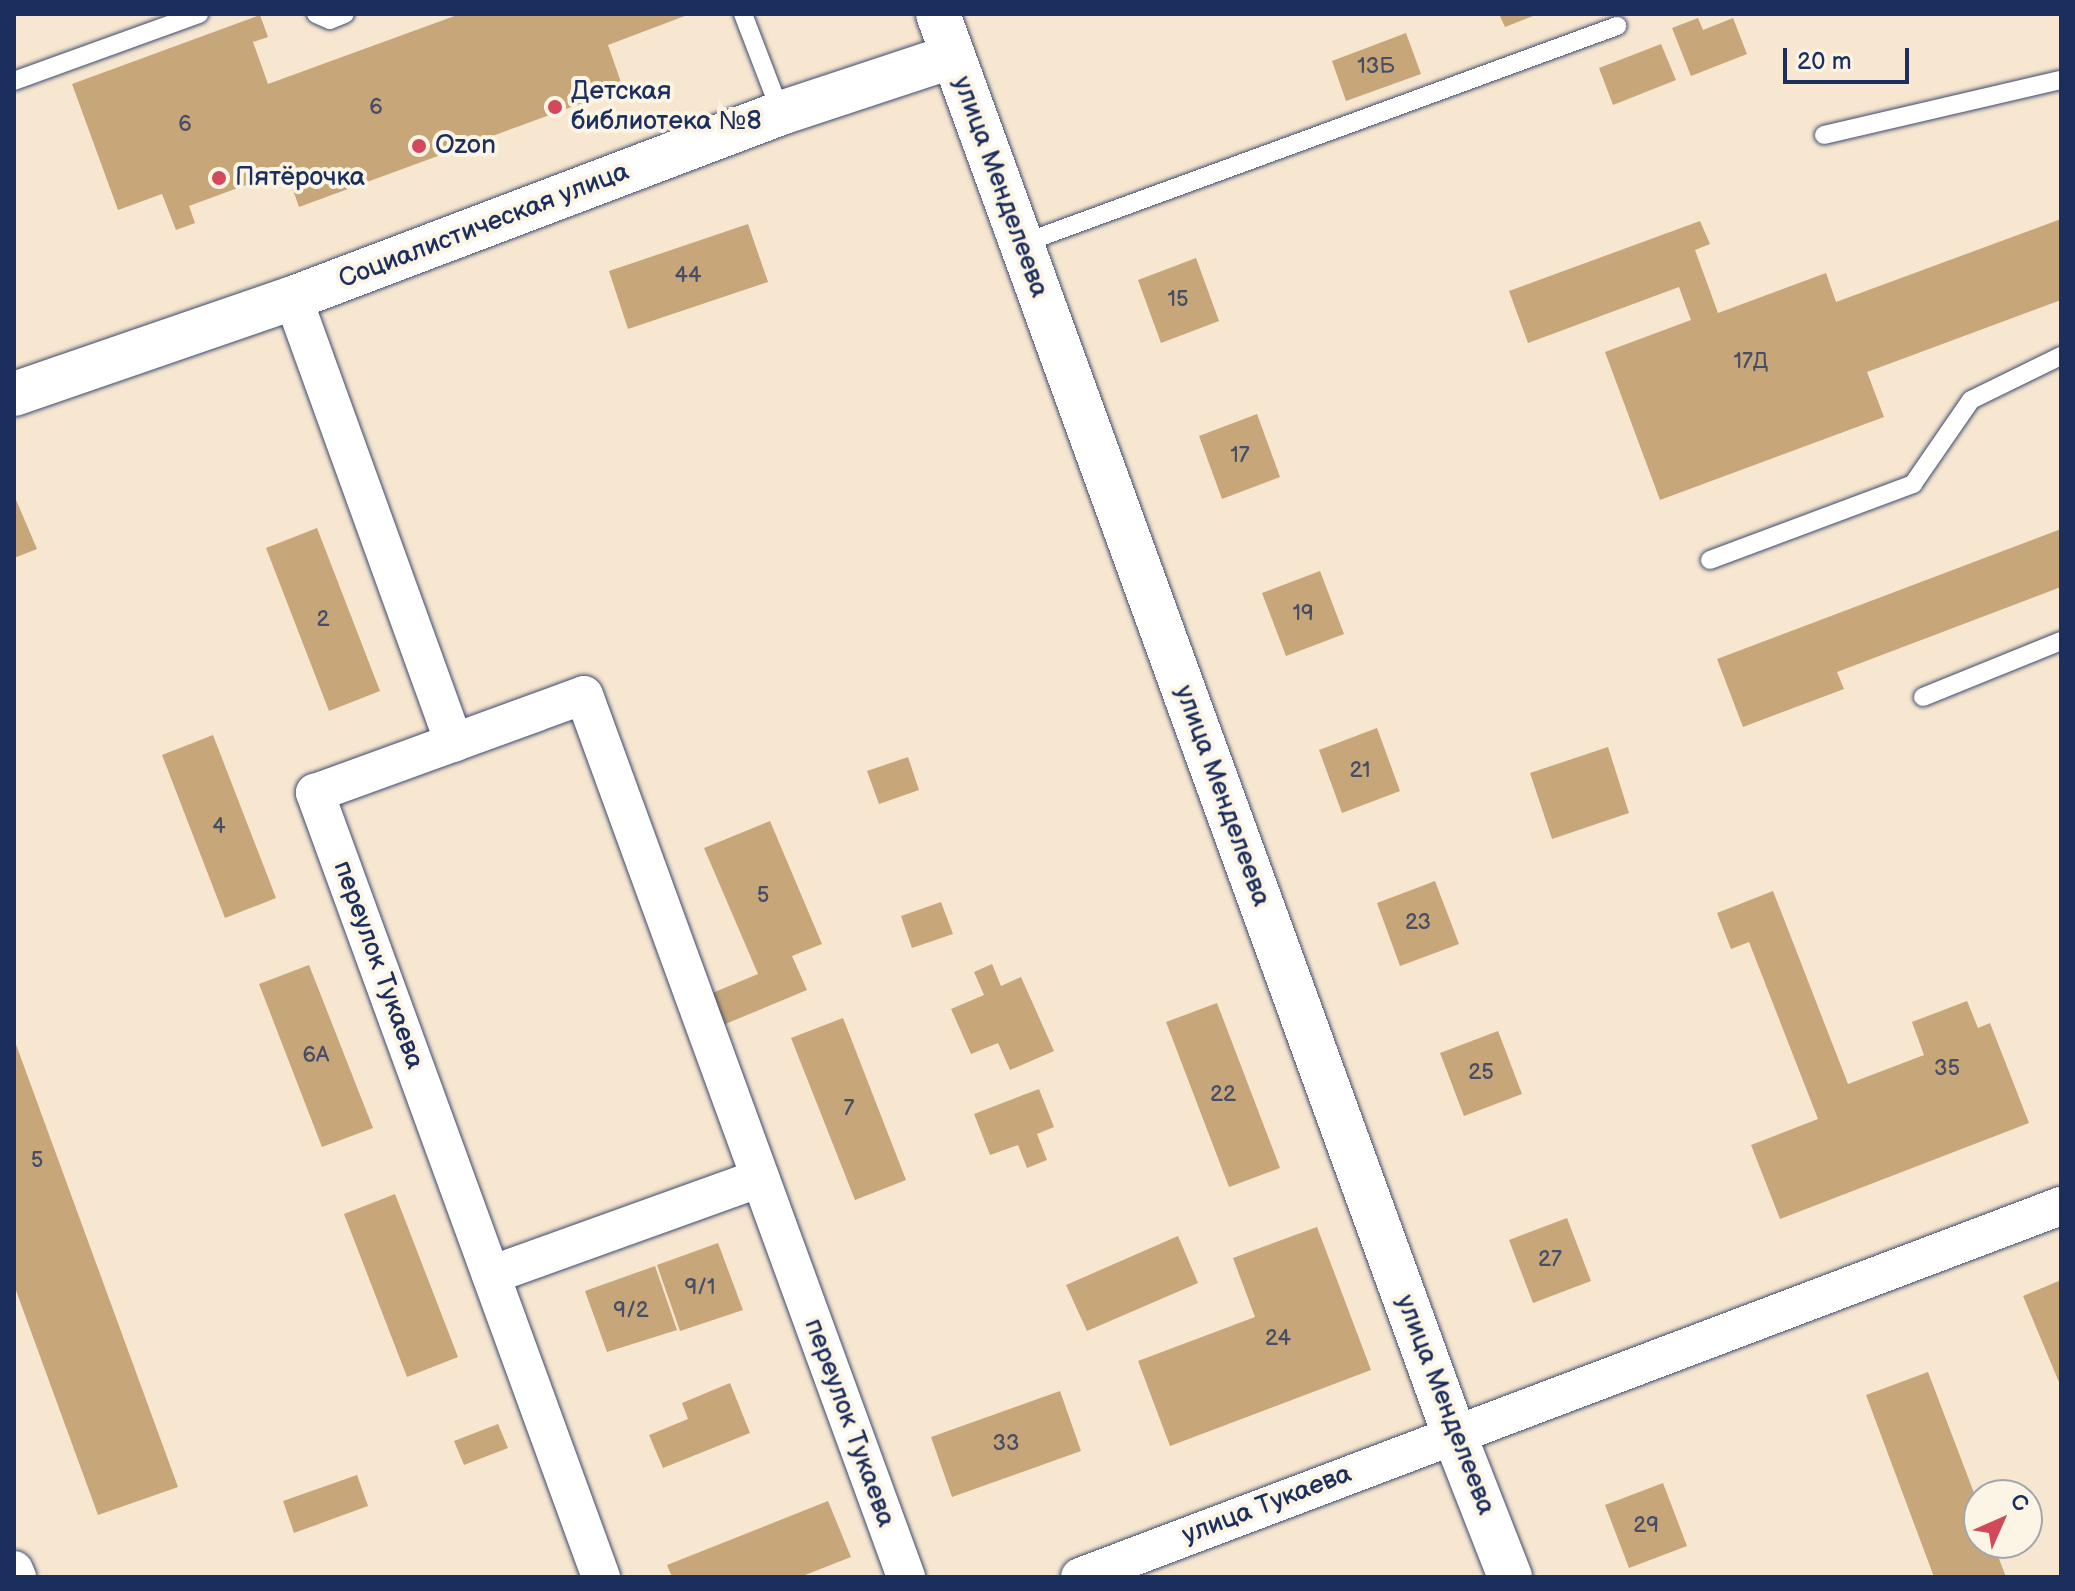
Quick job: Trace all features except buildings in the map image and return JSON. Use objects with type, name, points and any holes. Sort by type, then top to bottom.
[{"type":"street","name":"улица Менделеева","points":[[938,14],[1454,1434],[1510,1577]]},
{"type":"street","name":"Социалистическая улица","points":[[14,394],[293,298],[781,113],[953,56]]},
{"type":"street","points":[[293,298],[454,743]]},
{"type":"street","name":"переулок Тукаева","points":[[601,1577],[315,793],[584,695],[906,1577]]},
{"type":"street","points":[[491,1275],[760,1178]]},
{"type":"street","name":"улица Тукаева","points":[[1080,1577],[2061,1206]]},
{"type":"street","points":[[14,1570],[17,1577]]},
{"type":"lane","points":[[14,81],[199,14]]},
{"type":"lane","points":[[316,14],[330,20],[345,14]]},
{"type":"lane","points":[[743,14],[781,113]]},
{"type":"lane","points":[[1021,244],[1617,26]]},
{"type":"lane","points":[[1824,135],[2061,80]]},
{"type":"lane","points":[[1710,560],[1913,484],[1971,400],[2061,356]]},
{"type":"lane","points":[[1923,697],[2061,641]]},
{"type":"place","name":"Детская библиотека №8","points":[[555,107]]},
{"type":"place","name":"Ozon","points":[[419,146]]},
{"type":"place","name":"Пятёрочка","points":[[219,178]]}]
